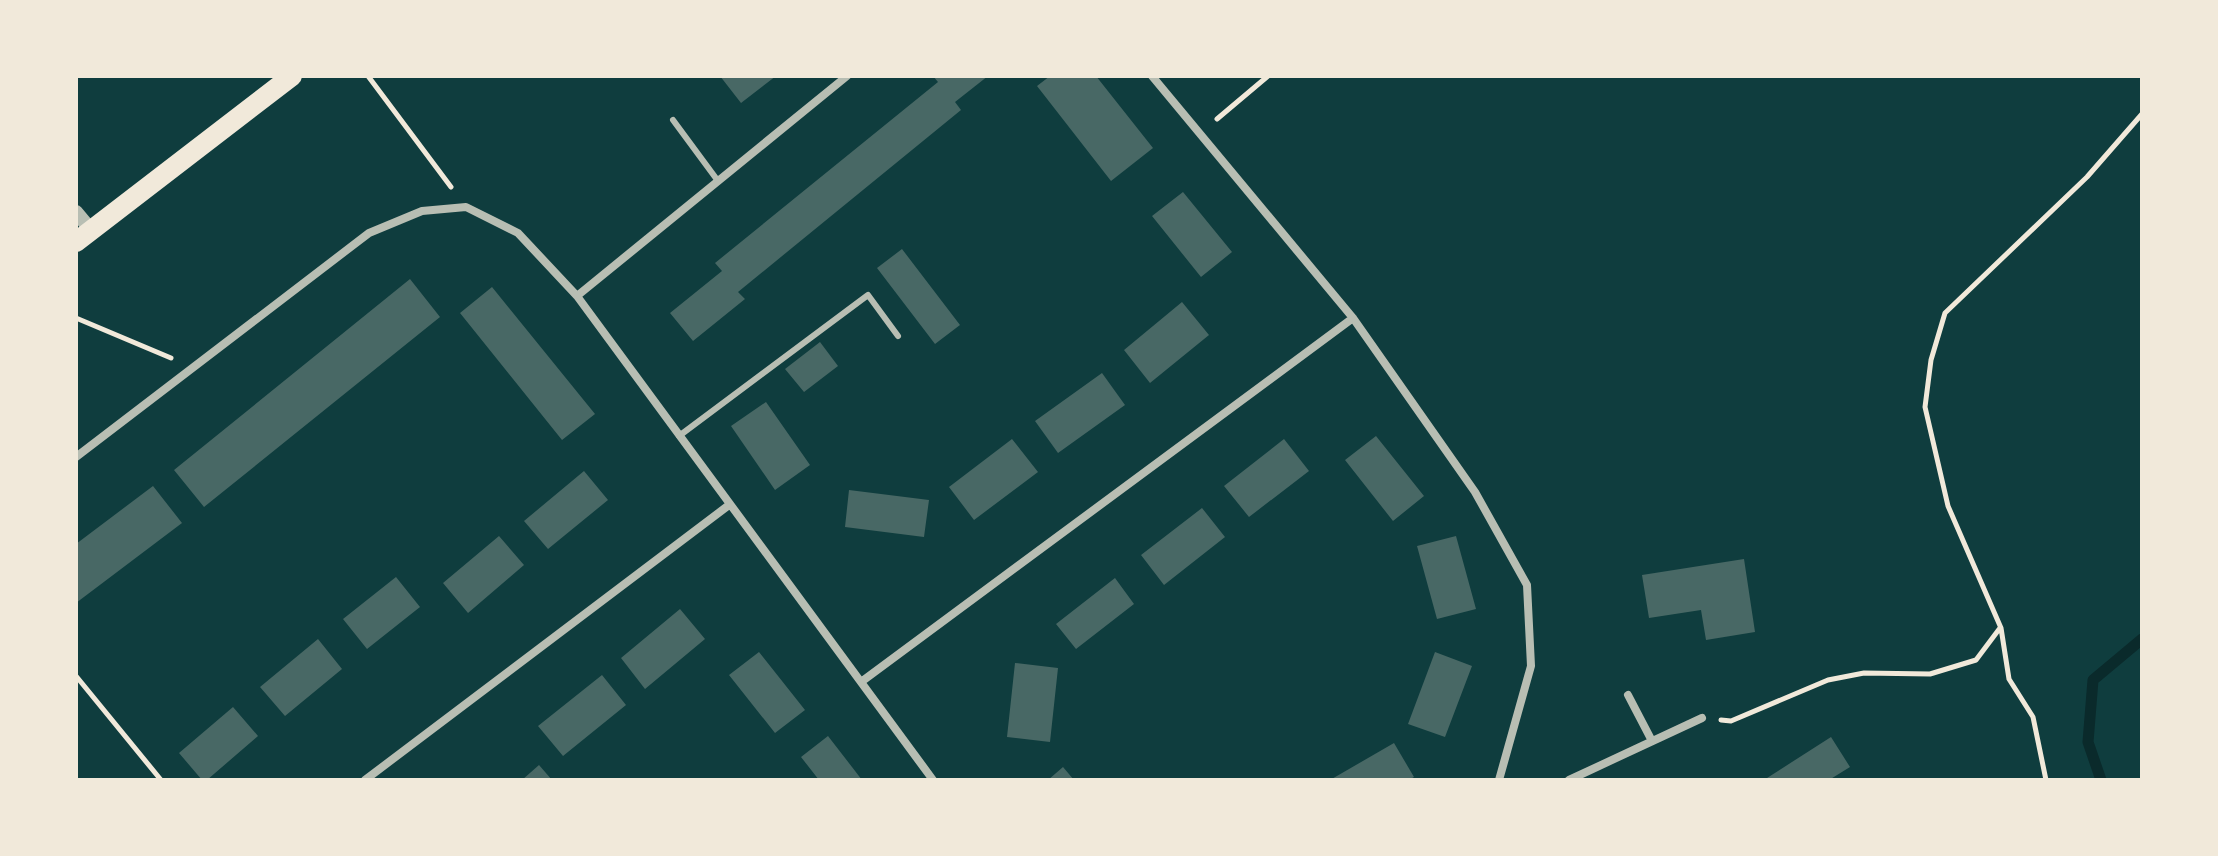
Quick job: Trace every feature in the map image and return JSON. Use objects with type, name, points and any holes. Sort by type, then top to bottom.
[{"type":"main road","points":[[84,236],[292,76]]},
{"type":"street","points":[[577,296],[847,76]]},
{"type":"street","points":[[1152,76],[1353,318],[1475,492],[1527,585],[1531,666],[1499,780]]},
{"type":"street","points":[[76,457],[369,233],[422,211],[466,207],[518,233],[577,296],[933,780]]},
{"type":"street","points":[[76,212],[84,236]]},
{"type":"street","points":[[861,682],[1353,318]]},
{"type":"street","points":[[365,780],[729,505]]},
{"type":"street","points":[[1628,695],[1652,741]]},
{"type":"street","points":[[1569,780],[1702,718]]},
{"type":"lane","points":[[673,120],[718,181]]},
{"type":"lane","points":[[679,436],[868,295],[898,336]]},
{"type":"path","points":[[368,76],[466,207]]},
{"type":"path","points":[[1200,133],[1268,76]]},
{"type":"path","points":[[2046,780],[2033,717],[2009,679],[2001,628],[1948,506],[1925,407],[1931,360],[1945,313],[2087,177],[2142,114]]},
{"type":"path","points":[[76,318],[194,367]]},
{"type":"path","points":[[1702,718],[1731,721],[1828,680],[1864,673],[1930,674],[1976,660],[2001,628]]},
{"type":"path","points":[[76,676],[161,780]]},
{"type":"building","points":[[720,76],[776,76],[741,103]]},
{"type":"building","points":[[933,76],[988,76],[955,102],[961,110],[738,292],[745,299],[693,341],[670,313],[722,271],[715,263],[938,82]]},
{"type":"building","points":[[1050,76],[1096,76],[1153,148],[1111,181],[1037,86]]},
{"type":"building","points":[[1183,192],[1232,252],[1201,277],[1152,216]]},
{"type":"building","points":[[902,249],[960,325],[935,344],[877,268]]},
{"type":"building","points":[[410,279],[440,317],[204,507],[174,470]]},
{"type":"building","points":[[492,287],[595,414],[562,440],[460,313]]},
{"type":"building","points":[[1182,302],[1209,335],[1150,383],[1124,350]]},
{"type":"building","points":[[820,342],[838,366],[804,392],[785,369]]},
{"type":"building","points":[[1102,373],[1125,405],[1058,453],[1035,421]]},
{"type":"building","points":[[766,402],[810,465],[775,490],[731,426]]},
{"type":"building","points":[[1376,436],[1424,496],[1393,521],[1345,460]]},
{"type":"building","points":[[1012,439],[1038,472],[974,520],[949,487]]},
{"type":"building","points":[[1284,439],[1309,471],[1249,517],[1224,486]]},
{"type":"building","points":[[584,471],[608,500],[548,549],[524,521]]},
{"type":"building","points":[[153,486],[182,523],[76,603],[76,544]]},
{"type":"building","points":[[849,490],[929,500],[924,537],[845,527]]},
{"type":"building","points":[[1202,508],[1225,537],[1164,585],[1141,555]]},
{"type":"building","points":[[499,536],[524,565],[468,613],[443,583]]},
{"type":"building","points":[[1456,536],[1476,609],[1437,619],[1417,546]]},
{"type":"building","points":[[1744,559],[1755,632],[1706,640],[1701,610],[1649,618],[1642,575]]},
{"type":"building","points":[[396,577],[420,607],[367,649],[343,619]]},
{"type":"building","points":[[1115,578],[1134,604],[1076,649],[1056,624]]},
{"type":"building","points":[[680,609],[705,639],[645,689],[621,658]]},
{"type":"building","points":[[318,639],[342,669],[285,716],[260,687]]},
{"type":"building","points":[[759,652],[805,710],[775,733],[729,675]]},
{"type":"building","points":[[1435,652],[1472,666],[1445,737],[1408,724]]},
{"type":"building","points":[[1015,663],[1058,668],[1050,742],[1007,737]]},
{"type":"building","points":[[602,675],[626,705],[563,756],[538,726]]},
{"type":"building","points":[[233,707],[258,736],[207,780],[202,780],[179,753]]},
{"type":"building","points":[[828,736],[862,780],[819,780],[801,757]]},
{"type":"building","points":[[1831,737],[1850,767],[1829,780],[1767,778]]},
{"type":"building","points":[[1394,743],[1414,777],[1409,780],[1330,780]]},
{"type":"building","points":[[539,765],[552,780],[522,780]]},
{"type":"building","points":[[1063,767],[1074,780],[1048,780]]},
{"type":"waterway","points":[[2101,780],[2088,742],[2093,680],[2142,639]]}]
